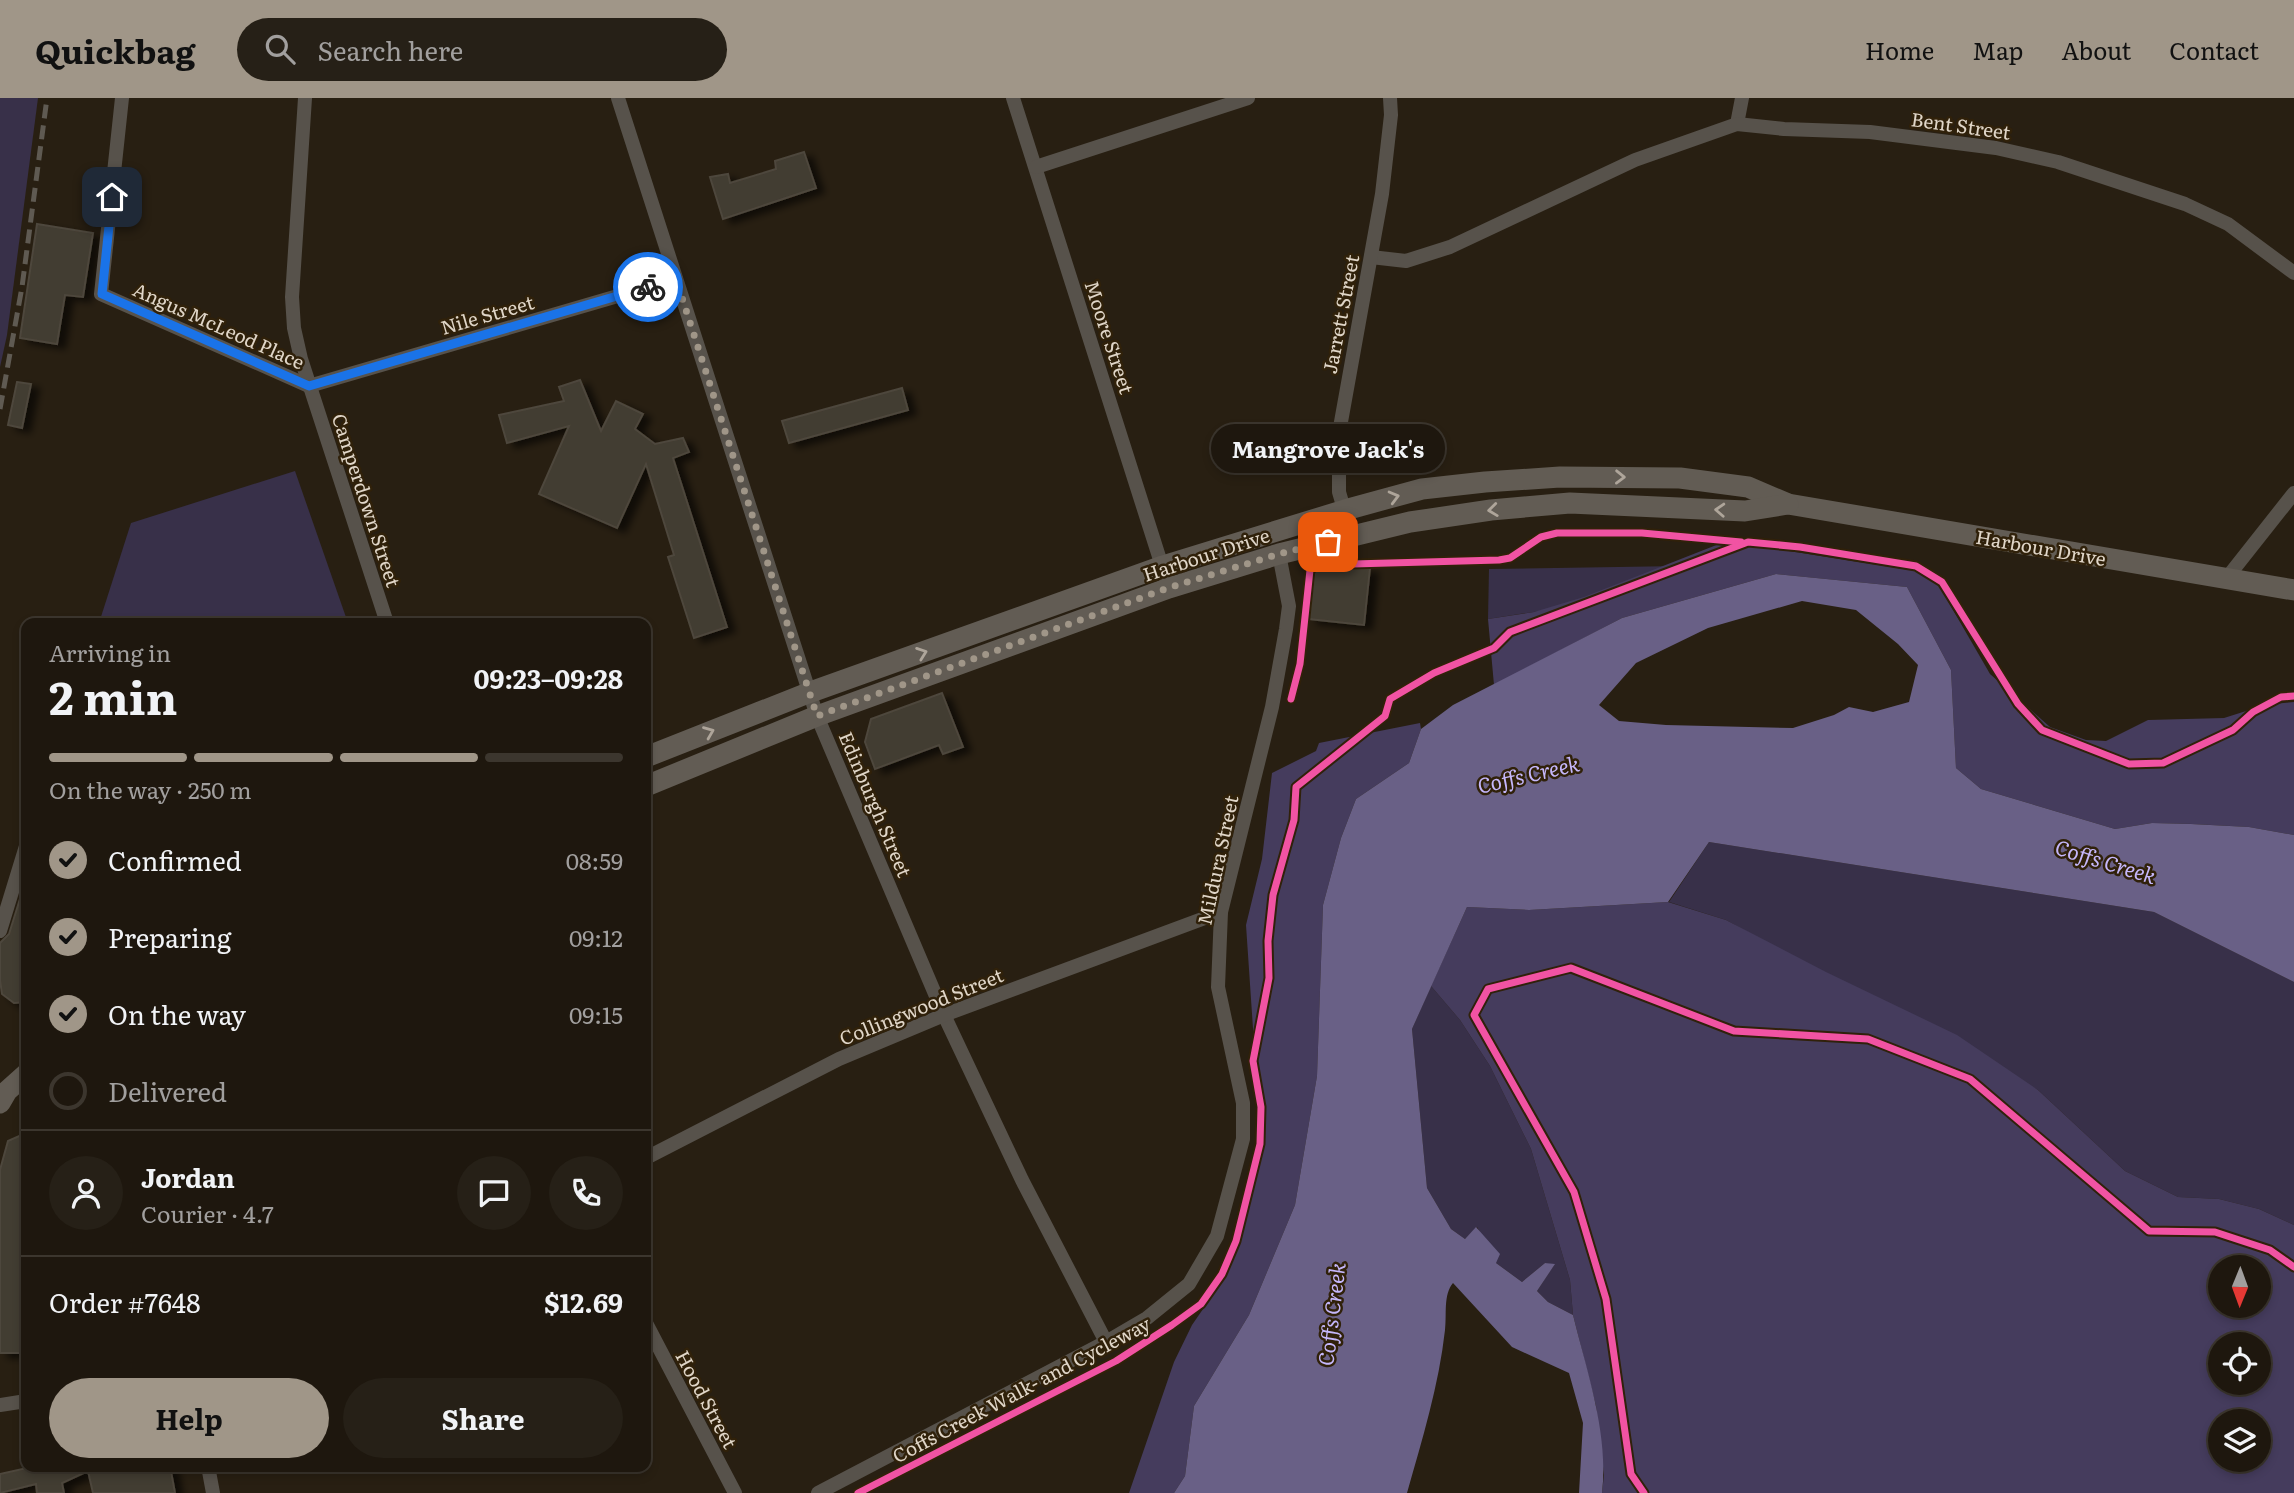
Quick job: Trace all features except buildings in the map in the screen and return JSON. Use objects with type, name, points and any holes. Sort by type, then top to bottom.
[{"type":"street","name":"Angus McLeod Place","points":[[122,98],[102,294],[309,386]]},
{"type":"street","name":"Camperdown Street","points":[[305,98],[292,297],[294,328],[309,386],[385,618]]},
{"type":"street","name":"Edinburgh Street","points":[[618,98],[817,716],[944,1015],[1022,1180],[1105,1342]]},
{"type":"street","name":"Moore Street","points":[[1013,98],[1168,588]]},
{"type":"street","points":[[1036,167],[1248,98]]},
{"type":"street","name":"Jarrett Street","points":[[1352,536],[1339,492],[1339,433],[1385,168],[1391,115],[1390,98]]},
{"type":"street","points":[[1737,124],[1742,98]]},
{"type":"street","name":"Bent Street","points":[[1371,257],[1406,261],[1450,247],[1634,160],[1737,124],[1784,129],[1870,132],[1996,148],[2058,162],[2185,204],[2207,214],[2228,224],[2294,274]]},
{"type":"street","name":"Nile Street","points":[[309,386],[676,279]]},
{"type":"street","name":"Harbour Drive","points":[[651,755],[808,693],[1163,566],[1345,510],[1426,489],[1560,477],[1680,478],[1748,487],[1788,504],[2294,590]]},
{"type":"street","points":[[2226,579],[2294,493]]},
{"type":"street","name":"Harbour Drive","points":[[651,784],[817,716],[1168,588],[1279,554],[1352,536],[1427,519],[1570,503],[1745,511],[1788,504]]},
{"type":"street","name":"Mildura Street","points":[[818,1493],[1147,1318],[1189,1284],[1217,1236],[1243,1139],[1243,1102],[1218,987],[1222,912],[1272,706],[1286,629],[1289,606],[1279,554]]},
{"type":"street","points":[[0,931],[21,862]]},
{"type":"street","name":"Collingwood Street","points":[[651,1155],[839,1059],[944,1015],[1222,912]]},
{"type":"street","points":[[2,1091],[21,1078]]},
{"type":"street","name":"Hood Street","points":[[651,1333],[735,1493]]},
{"type":"street","points":[[0,1398],[21,1401]]},
{"type":"street","points":[[0,1405],[21,1402]]},
{"type":"street","points":[[209,1472],[213,1493]]},
{"type":"shaded area","points":[[0,98],[38,98],[7,335],[0,367]]},
{"type":"shaded area","points":[[295,471],[346,618],[101,618],[131,523]]},
{"type":"shaded area","points":[[1719,544],[1764,547],[1916,571],[1938,584],[1990,674],[2050,727],[2086,740],[2106,741],[2148,720],[2224,718],[2265,705],[2294,702],[2294,835],[2249,827],[2192,824],[2152,823],[2115,829],[1981,789],[1956,768],[1951,670],[1907,587],[1776,574],[1622,618],[1494,685],[1488,619],[1534,612],[1584,597]]},
{"type":"shaded area","points":[[1742,565],[1772,575],[1488,619],[1489,569]]},
{"type":"shaded area","points":[[1420,723],[1421,729],[1409,763],[1356,799],[1341,838],[1323,905],[1317,1076],[1295,1205],[1249,1315],[1194,1406],[1185,1476],[1174,1493],[1129,1493],[1174,1362],[1192,1325],[1221,1283],[1245,1218],[1264,1124],[1255,1058],[1246,925],[1262,859],[1272,773],[1316,751],[1319,743]]},
{"type":"shaded area","points":[[1709,842],[2154,912],[2294,982],[2294,1225],[2259,1209],[2219,1199],[2178,1197],[2125,1171],[2038,1090],[1726,920],[1669,902]]},
{"type":"shaded area","points":[[1668,902],[1726,920],[1957,1035],[2038,1090],[2125,1171],[2178,1197],[2219,1199],[2259,1209],[2294,1225],[2294,1493],[1602,1493],[1604,1475],[1596,1406],[1573,1315],[1570,1280],[1531,1149],[1490,1066],[1460,1020],[1431,986],[1467,907],[1529,910]]},
{"type":"shaded area","points":[[1431,986],[1460,1020],[1490,1066],[1531,1149],[1570,1280],[1573,1315],[1548,1302],[1537,1291],[1554,1265],[1545,1263],[1522,1282],[1496,1263],[1477,1227],[1465,1239],[1451,1229],[1427,1188],[1412,1029]]},
{"type":"water","name":"Coffs Creek","points":[[1776,574],[1907,587],[1951,670],[1956,768],[1981,789],[2115,829],[2152,823],[2191,824],[2249,827],[2294,835],[2294,982],[2154,912],[1709,842],[1668,902],[1529,910],[1467,907],[1412,1029],[1427,1188],[1451,1229],[1465,1239],[1476,1227],[1500,1254],[1496,1263],[1522,1282],[1545,1263],[1555,1264],[1537,1291],[1548,1302],[1573,1315],[1600,1426],[1602,1493],[1579,1493],[1583,1423],[1569,1373],[1512,1347],[1453,1283],[1447,1299],[1445,1330],[1434,1392],[1407,1493],[1174,1493],[1185,1476],[1194,1406],[1249,1315],[1295,1205],[1317,1076],[1323,905],[1341,838],[1356,799],[1409,763],[1421,729],[1453,705],[1622,618]],"holes":[[[1802,601],[1856,610],[1898,644],[1918,665],[1909,702],[1873,712],[1849,707],[1834,715],[1793,728],[1666,725],[1619,721],[1599,705],[1636,663],[1708,628]]]},
{"type":"railway","points":[[0,409],[22,287],[47,98]]},
{"type":"cycle path","points":[[1291,699],[1300,664],[1310,570],[1316,565],[1499,560],[1510,558],[1541,537],[1557,533],[1642,533],[1741,542]]},
{"type":"cycle path","name":"Coffs Creek Walk- and Cycleway","points":[[858,1493],[1116,1361],[1201,1304],[1222,1274],[1236,1241],[1260,1144],[1261,1107],[1253,1061],[1269,978],[1268,941],[1273,895],[1294,820],[1296,787],[1385,716],[1390,699],[1434,673],[1494,648],[1510,632],[1748,542],[1800,547],[1916,566],[1942,582],[2018,704],[2042,730],[2129,764],[2163,763],[2233,730],[2253,712],[2281,697],[2294,696]]},
{"type":"cycle path","points":[[1644,1493],[1631,1474],[1606,1299],[1574,1192],[1474,1015],[1488,989],[1571,968],[1734,1031],[1868,1039],[1970,1079],[2149,1231],[2215,1232],[2270,1250],[2294,1267]]},
{"type":"way so far","points":[[648,287],[676,279],[817,716],[1168,588],[1328,542]]},
{"type":"place","name":"Mangrove Jack's","points":[[1328,542]]},
{"type":"route","points":[[112,197],[102,294],[309,386],[648,287]]}]
